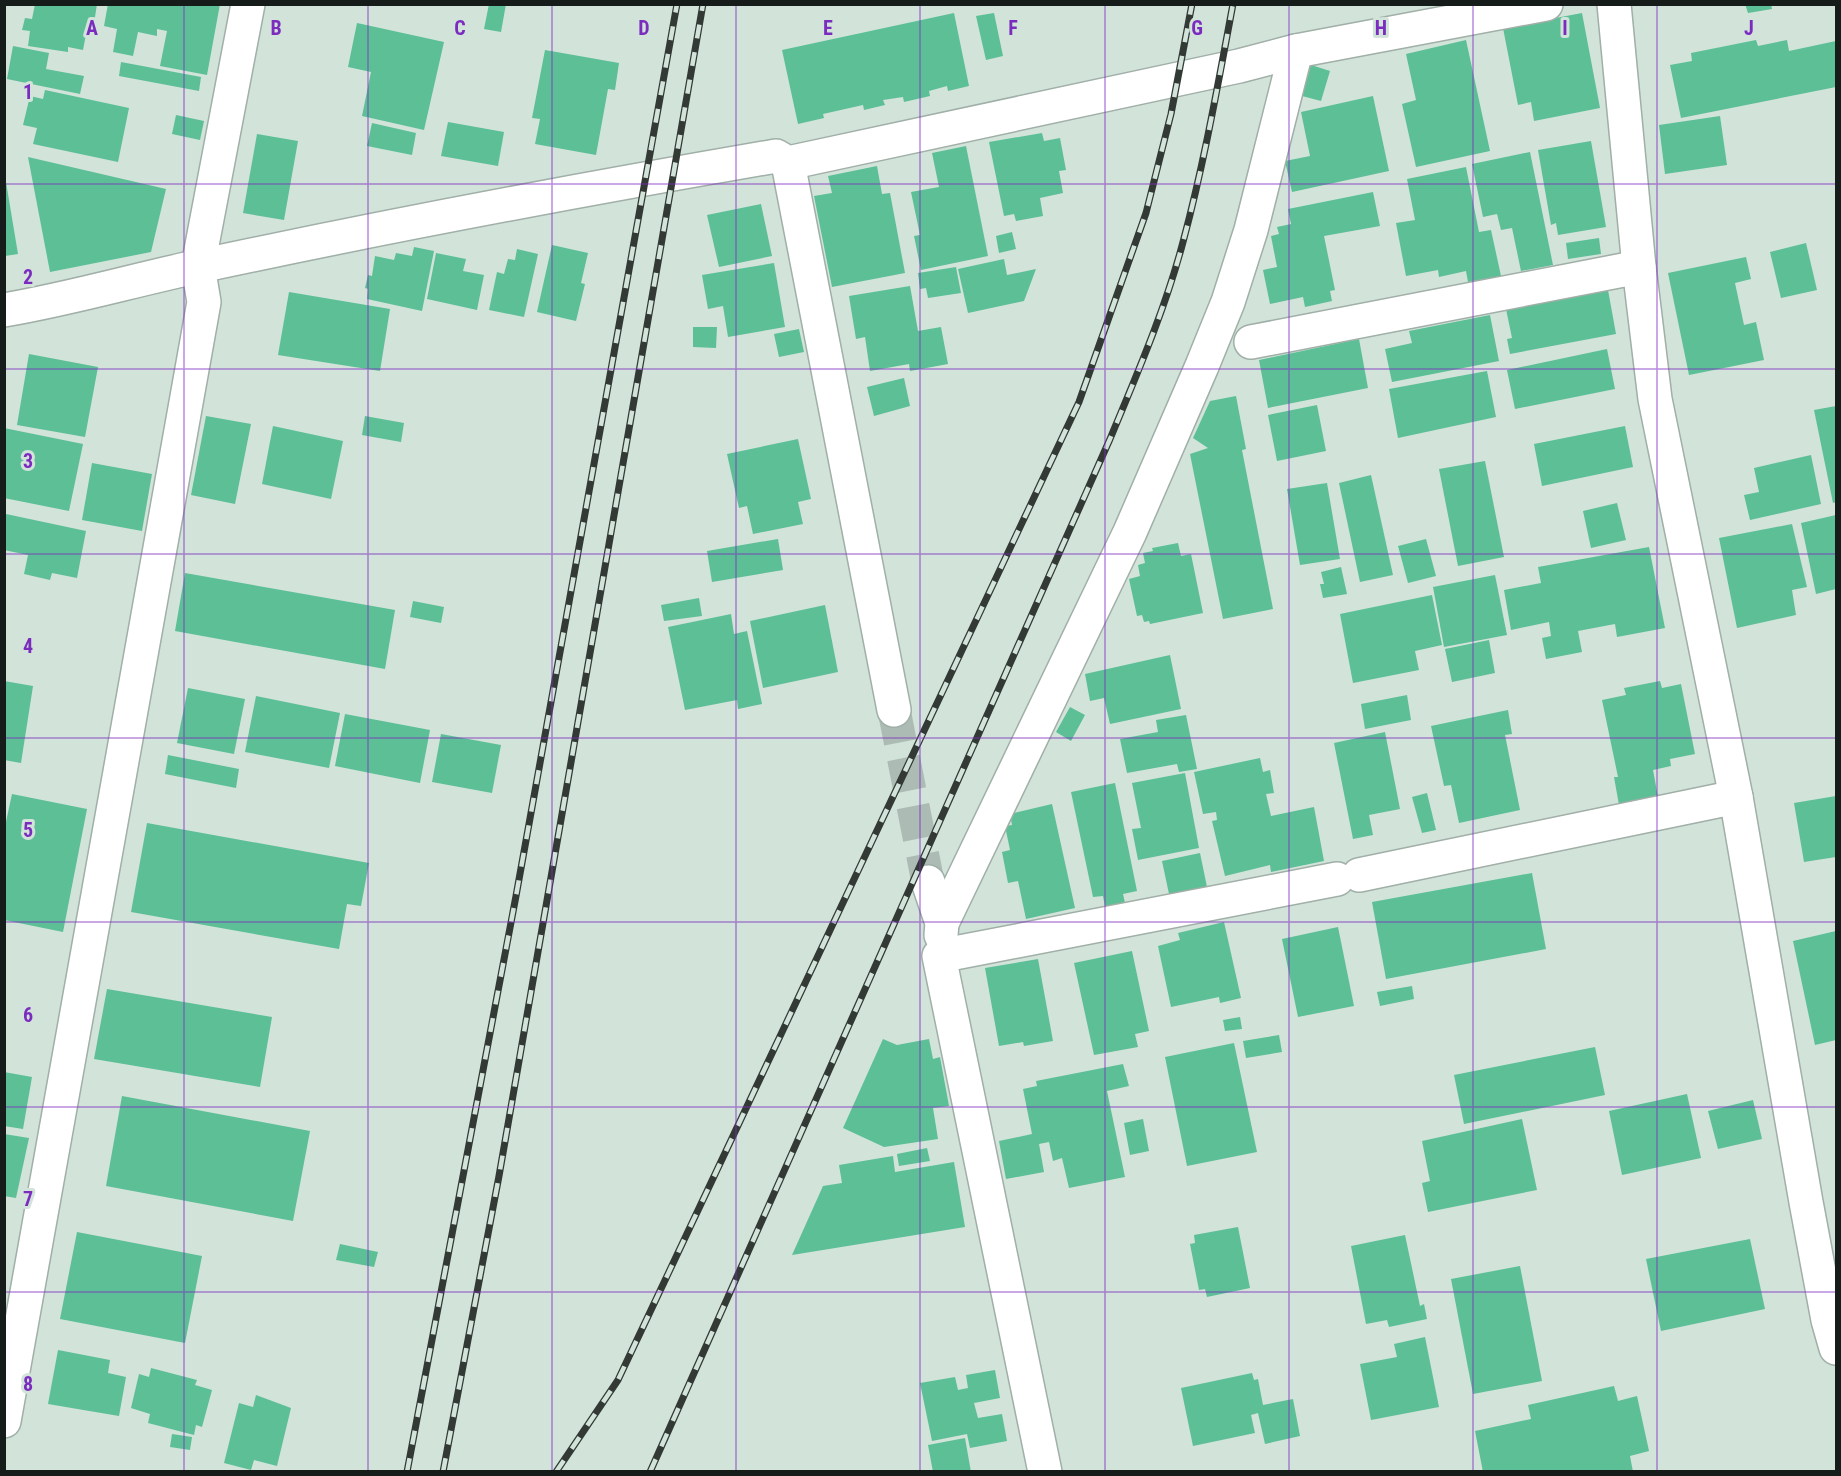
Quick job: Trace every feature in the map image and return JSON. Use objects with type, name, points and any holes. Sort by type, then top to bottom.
[{"type":"street","points":[[4,1421],[204,302],[198,266],[248,4]]},
{"type":"street","points":[[788,164],[1239,66],[1296,51],[1545,4]]},
{"type":"street","points":[[1614,4],[1639,267],[1655,399],[1736,797],[1795,1143],[1828,1320],[1836,1348]]},
{"type":"street","points":[[1045,1472],[939,956],[942,922],[1148,494],[1202,366],[1228,302],[1251,230],[1296,51]]},
{"type":"street","points":[[4,310],[49,303],[198,266],[776,156],[788,164],[894,710]]},
{"type":"street","points":[[1251,342],[1639,267]]},
{"type":"street","points":[[939,956],[1348,877],[1736,797]]},
{"type":"street","points":[[928,882],[942,922]]},
{"type":"building","points":[[35,4],[97,4],[93,30],[87,29],[83,50],[68,47],[68,52],[28,46],[30,31],[22,30],[25,18],[32,19]]},
{"type":"building","points":[[108,4],[220,4],[207,75],[160,66],[167,31],[157,29],[157,36],[138,32],[133,56],[113,52],[117,29],[104,26]]},
{"type":"building","points":[[489,4],[506,4],[501,32],[484,29]]},
{"type":"building","points":[[1745,4],[1771,4],[1772,9],[1748,13]]},
{"type":"building","points":[[954,13],[969,86],[948,91],[947,86],[929,91],[930,96],[904,102],[903,97],[883,100],[885,105],[864,110],[863,105],[823,114],[824,118],[798,124],[782,50]]},
{"type":"building","points":[[994,13],[1003,56],[986,60],[976,16]]},
{"type":"building","points":[[1582,13],[1600,108],[1534,121],[1531,102],[1518,105],[1503,28]]},
{"type":"building","points":[[357,23],[444,42],[424,130],[362,116],[371,72],[348,67]]},
{"type":"building","points":[[1466,40],[1490,151],[1416,167],[1402,104],[1416,100],[1406,54]]},
{"type":"building","points":[[1756,40],[1758,46],[1787,40],[1789,51],[1836,41],[1836,87],[1681,118],[1670,65],[1692,61],[1691,53]]},
{"type":"building","points":[[13,46],[49,53],[46,69],[84,76],[80,94],[7,79]]},
{"type":"building","points":[[545,50],[619,63],[615,90],[608,89],[596,155],[535,144],[540,119],[532,118]]},
{"type":"building","points":[[121,62],[201,77],[199,91],[119,76]]},
{"type":"building","points":[[1311,65],[1330,71],[1321,101],[1302,96]]},
{"type":"building","points":[[45,90],[129,108],[118,162],[33,144],[37,128],[23,125],[30,96],[43,99]]},
{"type":"building","points":[[1373,96],[1389,171],[1292,192],[1285,161],[1310,156],[1301,112]]},
{"type":"building","points":[[176,115],[204,121],[200,140],[172,134]]},
{"type":"building","points":[[1720,116],[1727,165],[1665,174],[1659,125]]},
{"type":"building","points":[[448,122],[504,132],[498,166],[441,156]]},
{"type":"building","points":[[372,123],[416,133],[412,155],[367,146]]},
{"type":"building","points":[[1042,133],[1044,141],[1060,138],[1066,170],[1059,171],[1063,193],[1040,198],[1043,216],[1016,221],[1014,214],[1004,216],[989,142]]},
{"type":"building","points":[[257,134],[298,141],[284,220],[243,213]]},
{"type":"building","points":[[1591,141],[1606,227],[1558,235],[1556,223],[1551,225],[1538,150]]},
{"type":"building","points":[[966,146],[988,256],[921,270],[914,236],[920,235],[911,192],[939,187],[932,153]]},
{"type":"building","points":[[1530,152],[1553,265],[1521,271],[1512,228],[1501,230],[1497,214],[1483,217],[1472,164]]},
{"type":"building","points":[[28,157],[166,189],[151,252],[50,272]]},
{"type":"building","points":[[877,166],[882,194],[890,193],[905,273],[832,287],[814,196],[832,193],[828,176]]},
{"type":"building","points":[[1466,167],[1479,232],[1491,230],[1501,276],[1468,282],[1466,271],[1439,277],[1438,270],[1406,276],[1396,223],[1415,220],[1407,179]]},
{"type":"building","points":[[5,176],[18,254],[5,256]]},
{"type":"building","points":[[1373,192],[1380,226],[1324,236],[1335,290],[1330,291],[1332,301],[1305,307],[1303,297],[1270,304],[1263,270],[1277,267],[1271,236],[1279,234],[1277,227],[1291,224],[1288,209]]},
{"type":"building","points":[[761,204],[772,256],[719,267],[707,215]]},
{"type":"building","points":[[1012,232],[1016,249],[999,253],[996,236]]},
{"type":"building","points":[[1599,238],[1601,254],[1568,259],[1566,243]]},
{"type":"building","points":[[1806,243],[1817,290],[1781,298],[1770,252]]},
{"type":"building","points":[[552,245],[588,253],[581,283],[585,284],[576,321],[537,312]]},
{"type":"building","points":[[414,247],[434,251],[422,311],[367,299],[368,289],[365,288],[368,275],[372,276],[375,256],[394,260],[396,253],[412,256]]},
{"type":"building","points":[[517,249],[538,254],[524,317],[489,310],[497,272],[504,274],[508,259],[515,260]]},
{"type":"building","points":[[436,253],[466,259],[463,271],[484,275],[477,310],[427,299]]},
{"type":"building","points":[[1746,257],[1751,279],[1735,283],[1744,325],[1756,322],[1764,360],[1689,375],[1668,273]]},
{"type":"building","points":[[1004,259],[1007,275],[1036,269],[1024,301],[968,313],[958,269]]},
{"type":"building","points":[[774,263],[785,327],[728,337],[723,306],[708,309],[702,275]]},
{"type":"building","points":[[956,267],[961,293],[928,298],[926,288],[920,289],[918,273]]},
{"type":"building","points":[[910,286],[918,331],[941,327],[948,364],[910,371],[909,364],[870,371],[865,337],[856,339],[849,296]]},
{"type":"building","points":[[1608,290],[1616,334],[1510,354],[1507,339],[1512,338],[1506,309]]},
{"type":"building","points":[[289,292],[390,309],[380,371],[278,355]]},
{"type":"building","points":[[1490,315],[1499,361],[1392,382],[1385,349],[1412,343],[1409,331]]},
{"type":"building","points":[[693,327],[717,327],[716,348],[693,347]]},
{"type":"building","points":[[799,329],[804,352],[779,357],[774,334]]},
{"type":"building","points":[[1359,339],[1368,388],[1268,408],[1259,360]]},
{"type":"building","points":[[1607,349],[1615,389],[1515,409],[1507,370]]},
{"type":"building","points":[[29,354],[98,367],[85,437],[17,425]]},
{"type":"building","points":[[1487,371],[1496,417],[1398,438],[1389,389]]},
{"type":"building","points":[[904,378],[910,406],[874,416],[867,387]]},
{"type":"building","points":[[1236,396],[1246,449],[1242,450],[1273,609],[1223,619],[1190,454],[1208,448],[1193,438],[1210,401]]},
{"type":"building","points":[[1317,405],[1326,451],[1277,461],[1268,415]]},
{"type":"building","points":[[1836,406],[1836,502],[1833,503],[1814,410]]},
{"type":"building","points":[[206,416],[251,424],[235,504],[191,495]]},
{"type":"building","points":[[365,416],[404,423],[401,442],[362,435]]},
{"type":"building","points":[[273,426],[343,441],[331,499],[262,484]]},
{"type":"building","points":[[1625,426],[1633,467],[1542,486],[1534,444]]},
{"type":"building","points":[[4,428],[83,444],[69,511],[4,498]]},
{"type":"building","points":[[798,439],[811,499],[798,502],[803,524],[753,534],[747,506],[739,508],[727,454]]},
{"type":"building","points":[[1811,455],[1821,504],[1750,520],[1744,495],[1759,492],[1754,468]]},
{"type":"building","points":[[1485,461],[1504,557],[1458,566],[1439,469]]},
{"type":"building","points":[[92,463],[152,474],[142,531],[82,520]]},
{"type":"building","points":[[1371,475],[1393,575],[1360,582],[1339,483]]},
{"type":"building","points":[[1327,483],[1340,559],[1300,565],[1287,489]]},
{"type":"building","points":[[1617,503],[1626,540],[1591,548],[1583,511]]},
{"type":"building","points":[[6,514],[86,531],[77,578],[52,573],[50,580],[24,574],[28,555],[4,550]]},
{"type":"building","points":[[1836,515],[1836,589],[1816,594],[1801,523]]},
{"type":"building","points":[[1792,524],[1807,587],[1792,590],[1796,615],[1737,628],[1719,538]]},
{"type":"building","points":[[778,539],[783,570],[712,582],[707,551]]},
{"type":"building","points":[[1426,539],[1436,576],[1408,583],[1398,546]]},
{"type":"building","points":[[1178,543],[1181,556],[1191,554],[1203,613],[1150,624],[1149,621],[1144,622],[1142,615],[1137,616],[1129,579],[1140,576],[1138,565],[1145,563],[1143,553],[1153,551],[1152,548]]},
{"type":"building","points":[[1649,547],[1665,628],[1617,637],[1615,624],[1578,631],[1582,652],[1546,659],[1542,638],[1551,636],[1549,622],[1511,630],[1504,590],[1541,583],[1538,567]]},
{"type":"building","points":[[1341,567],[1347,594],[1323,598],[1320,584],[1324,584],[1321,572]]},
{"type":"building","points":[[185,573],[395,610],[385,669],[175,631]]},
{"type":"building","points":[[1495,575],[1507,635],[1444,647],[1433,587]]},
{"type":"building","points":[[1432,595],[1442,645],[1415,651],[1419,670],[1353,683],[1340,614]]},
{"type":"building","points":[[699,598],[702,616],[664,621],[661,605]]},
{"type":"building","points":[[413,601],[444,607],[441,623],[410,617]]},
{"type":"building","points":[[825,605],[838,672],[763,688],[750,621]]},
{"type":"building","points":[[731,614],[734,634],[747,631],[762,704],[738,709],[737,700],[685,710],[668,627]]},
{"type":"building","points":[[1489,640],[1495,673],[1452,682],[1445,649]]},
{"type":"building","points":[[1170,655],[1181,709],[1110,724],[1104,698],[1090,701],[1085,674]]},
{"type":"building","points":[[4,681],[33,686],[21,763],[4,760]]},
{"type":"building","points":[[1660,681],[1662,688],[1681,684],[1695,754],[1670,759],[1671,766],[1653,770],[1658,797],[1619,805],[1614,777],[1618,777],[1602,700],[1626,695],[1624,688]]},
{"type":"building","points":[[188,688],[245,699],[234,754],[177,743]]},
{"type":"building","points":[[1407,695],[1411,720],[1365,729],[1361,704]]},
{"type":"building","points":[[256,696],[340,713],[329,768],[245,752]]},
{"type":"building","points":[[1070,707],[1085,715],[1071,741],[1056,732]]},
{"type":"building","points":[[1508,710],[1512,734],[1505,735],[1520,810],[1459,823],[1451,785],[1444,786],[1431,726]]},
{"type":"building","points":[[345,714],[430,730],[420,783],[335,766]]},
{"type":"building","points":[[1186,715],[1197,769],[1179,772],[1177,764],[1127,773],[1120,739],[1158,732],[1156,720]]},
{"type":"building","points":[[1385,732],[1400,809],[1369,815],[1373,835],[1353,839],[1334,743]]},
{"type":"building","points":[[441,734],[501,745],[492,793],[432,782]]},
{"type":"building","points":[[168,755],[239,769],[236,788],[165,774]]},
{"type":"building","points":[[1260,758],[1263,772],[1270,770],[1274,793],[1266,794],[1271,816],[1314,807],[1324,861],[1271,872],[1270,865],[1225,876],[1212,821],[1217,820],[1216,812],[1203,814],[1194,772]]},
{"type":"building","points":[[1185,773],[1199,848],[1138,860],[1132,829],[1141,828],[1132,783]]},
{"type":"building","points":[[1115,783],[1137,891],[1123,894],[1125,903],[1105,907],[1103,896],[1093,897],[1071,792]]},
{"type":"building","points":[[1427,793],[1436,830],[1422,833],[1412,797]]},
{"type":"building","points":[[12,794],[87,809],[63,932],[4,920],[4,831]]},
{"type":"building","points":[[1836,796],[1836,857],[1804,862],[1794,803]]},
{"type":"building","points":[[1052,804],[1075,908],[1026,919],[1018,881],[1008,883],[1002,852],[1010,850],[1005,826],[1012,825],[1010,814]]},
{"type":"building","points":[[147,823],[369,863],[361,906],[347,904],[339,949],[131,912]]},
{"type":"building","points":[[1200,853],[1207,887],[1169,894],[1162,861]]},
{"type":"building","points":[[1532,873],[1546,949],[1386,979],[1372,902]]},
{"type":"building","points":[[1224,922],[1241,998],[1220,1003],[1219,997],[1171,1007],[1158,946],[1180,940],[1178,933]]},
{"type":"building","points":[[1338,927],[1354,1006],[1298,1017],[1282,939]]},
{"type":"building","points":[[1836,931],[1836,1040],[1815,1045],[1793,941]]},
{"type":"building","points":[[1132,951],[1149,1031],[1135,1034],[1138,1047],[1094,1055],[1074,963]]},
{"type":"building","points":[[1038,959],[1053,1041],[1024,1046],[1023,1042],[999,1046],[985,968]]},
{"type":"building","points":[[1412,986],[1414,999],[1380,1006],[1377,992]]},
{"type":"building","points":[[107,989],[272,1017],[260,1087],[94,1059]]},
{"type":"building","points":[[1240,1017],[1242,1029],[1225,1031],[1223,1020]]},
{"type":"building","points":[[1279,1035],[1282,1052],[1246,1058],[1243,1041]]},
{"type":"building","points":[[883,1039],[897,1045],[929,1039],[933,1059],[940,1057],[949,1106],[933,1108],[938,1139],[884,1147],[843,1128]]},
{"type":"building","points":[[1234,1043],[1257,1152],[1187,1166],[1165,1057]]},
{"type":"building","points":[[1595,1047],[1605,1095],[1464,1124],[1454,1075]]},
{"type":"building","points":[[1123,1064],[1129,1086],[1107,1091],[1125,1177],[1069,1188],[1062,1158],[1053,1161],[1049,1142],[1039,1144],[1044,1172],[1006,1179],[999,1141],[1032,1134],[1023,1089],[1037,1086],[1036,1081]]},
{"type":"building","points":[[4,1072],[32,1077],[23,1129],[4,1126]]},
{"type":"building","points":[[1687,1094],[1701,1158],[1622,1175],[1609,1111]]},
{"type":"building","points":[[122,1096],[310,1131],[293,1221],[106,1186]]},
{"type":"building","points":[[1753,1100],[1762,1139],[1718,1149],[1708,1111]]},
{"type":"building","points":[[1143,1119],[1149,1151],[1130,1155],[1124,1123]]},
{"type":"building","points":[[1522,1119],[1537,1190],[1428,1212],[1422,1183],[1430,1181],[1422,1141]]},
{"type":"building","points":[[4,1134],[29,1138],[16,1198],[4,1196]]},
{"type":"building","points":[[927,1148],[930,1161],[899,1166],[897,1154]]},
{"type":"building","points":[[893,1156],[895,1172],[954,1162],[965,1227],[792,1255],[823,1186],[842,1183],[839,1165]]},
{"type":"building","points":[[1238,1227],[1250,1288],[1207,1297],[1205,1289],[1199,1290],[1190,1244],[1195,1243],[1194,1235]]},
{"type":"building","points":[[77,1232],[202,1256],[185,1343],[60,1319]]},
{"type":"building","points":[[1405,1235],[1420,1306],[1424,1304],[1427,1319],[1389,1327],[1387,1320],[1366,1324],[1351,1246]]},
{"type":"building","points":[[1750,1239],[1765,1309],[1661,1331],[1646,1259]]},
{"type":"building","points":[[340,1244],[378,1252],[374,1267],[336,1260]]},
{"type":"building","points":[[1520,1266],[1542,1381],[1473,1394],[1451,1279]]},
{"type":"building","points":[[1425,1337],[1439,1407],[1371,1420],[1360,1364],[1397,1357],[1394,1344]]},
{"type":"building","points":[[58,1350],[110,1360],[108,1373],[126,1377],[119,1416],[48,1404]]},
{"type":"building","points":[[151,1368],[197,1380],[195,1385],[212,1390],[202,1427],[196,1425],[194,1435],[148,1423],[150,1414],[131,1408],[139,1374],[149,1377]]},
{"type":"building","points":[[995,1370],[1000,1398],[974,1403],[978,1418],[1002,1414],[1007,1441],[970,1448],[967,1434],[932,1441],[920,1383],[955,1377],[958,1390],[968,1388],[966,1375]]},
{"type":"building","points":[[1252,1373],[1254,1380],[1258,1379],[1263,1405],[1293,1399],[1300,1436],[1265,1444],[1258,1413],[1251,1415],[1255,1433],[1193,1446],[1181,1388]]},
{"type":"building","points":[[1614,1386],[1618,1401],[1637,1396],[1649,1451],[1630,1456],[1633,1472],[1483,1472],[1475,1431],[1531,1419],[1528,1405]]},
{"type":"building","points":[[256,1395],[291,1408],[277,1466],[254,1460],[251,1470],[224,1463],[239,1403],[253,1407]]},
{"type":"building","points":[[172,1434],[192,1437],[190,1450],[170,1447]]},
{"type":"building","points":[[965,1438],[971,1472],[933,1472],[928,1445]]},
{"type":"tunnel","points":[[894,710],[928,882]]},
{"type":"railway","points":[[407,1472],[516,896],[677,4]]},
{"type":"railway","points":[[443,1472],[499,1176],[703,4]]},
{"type":"railway","points":[[556,1472],[618,1380],[1079,402],[1146,213],[1171,114],[1192,4]]},
{"type":"railway","points":[[650,1472],[1110,439],[1140,366],[1168,292],[1191,213],[1233,4]]}]
